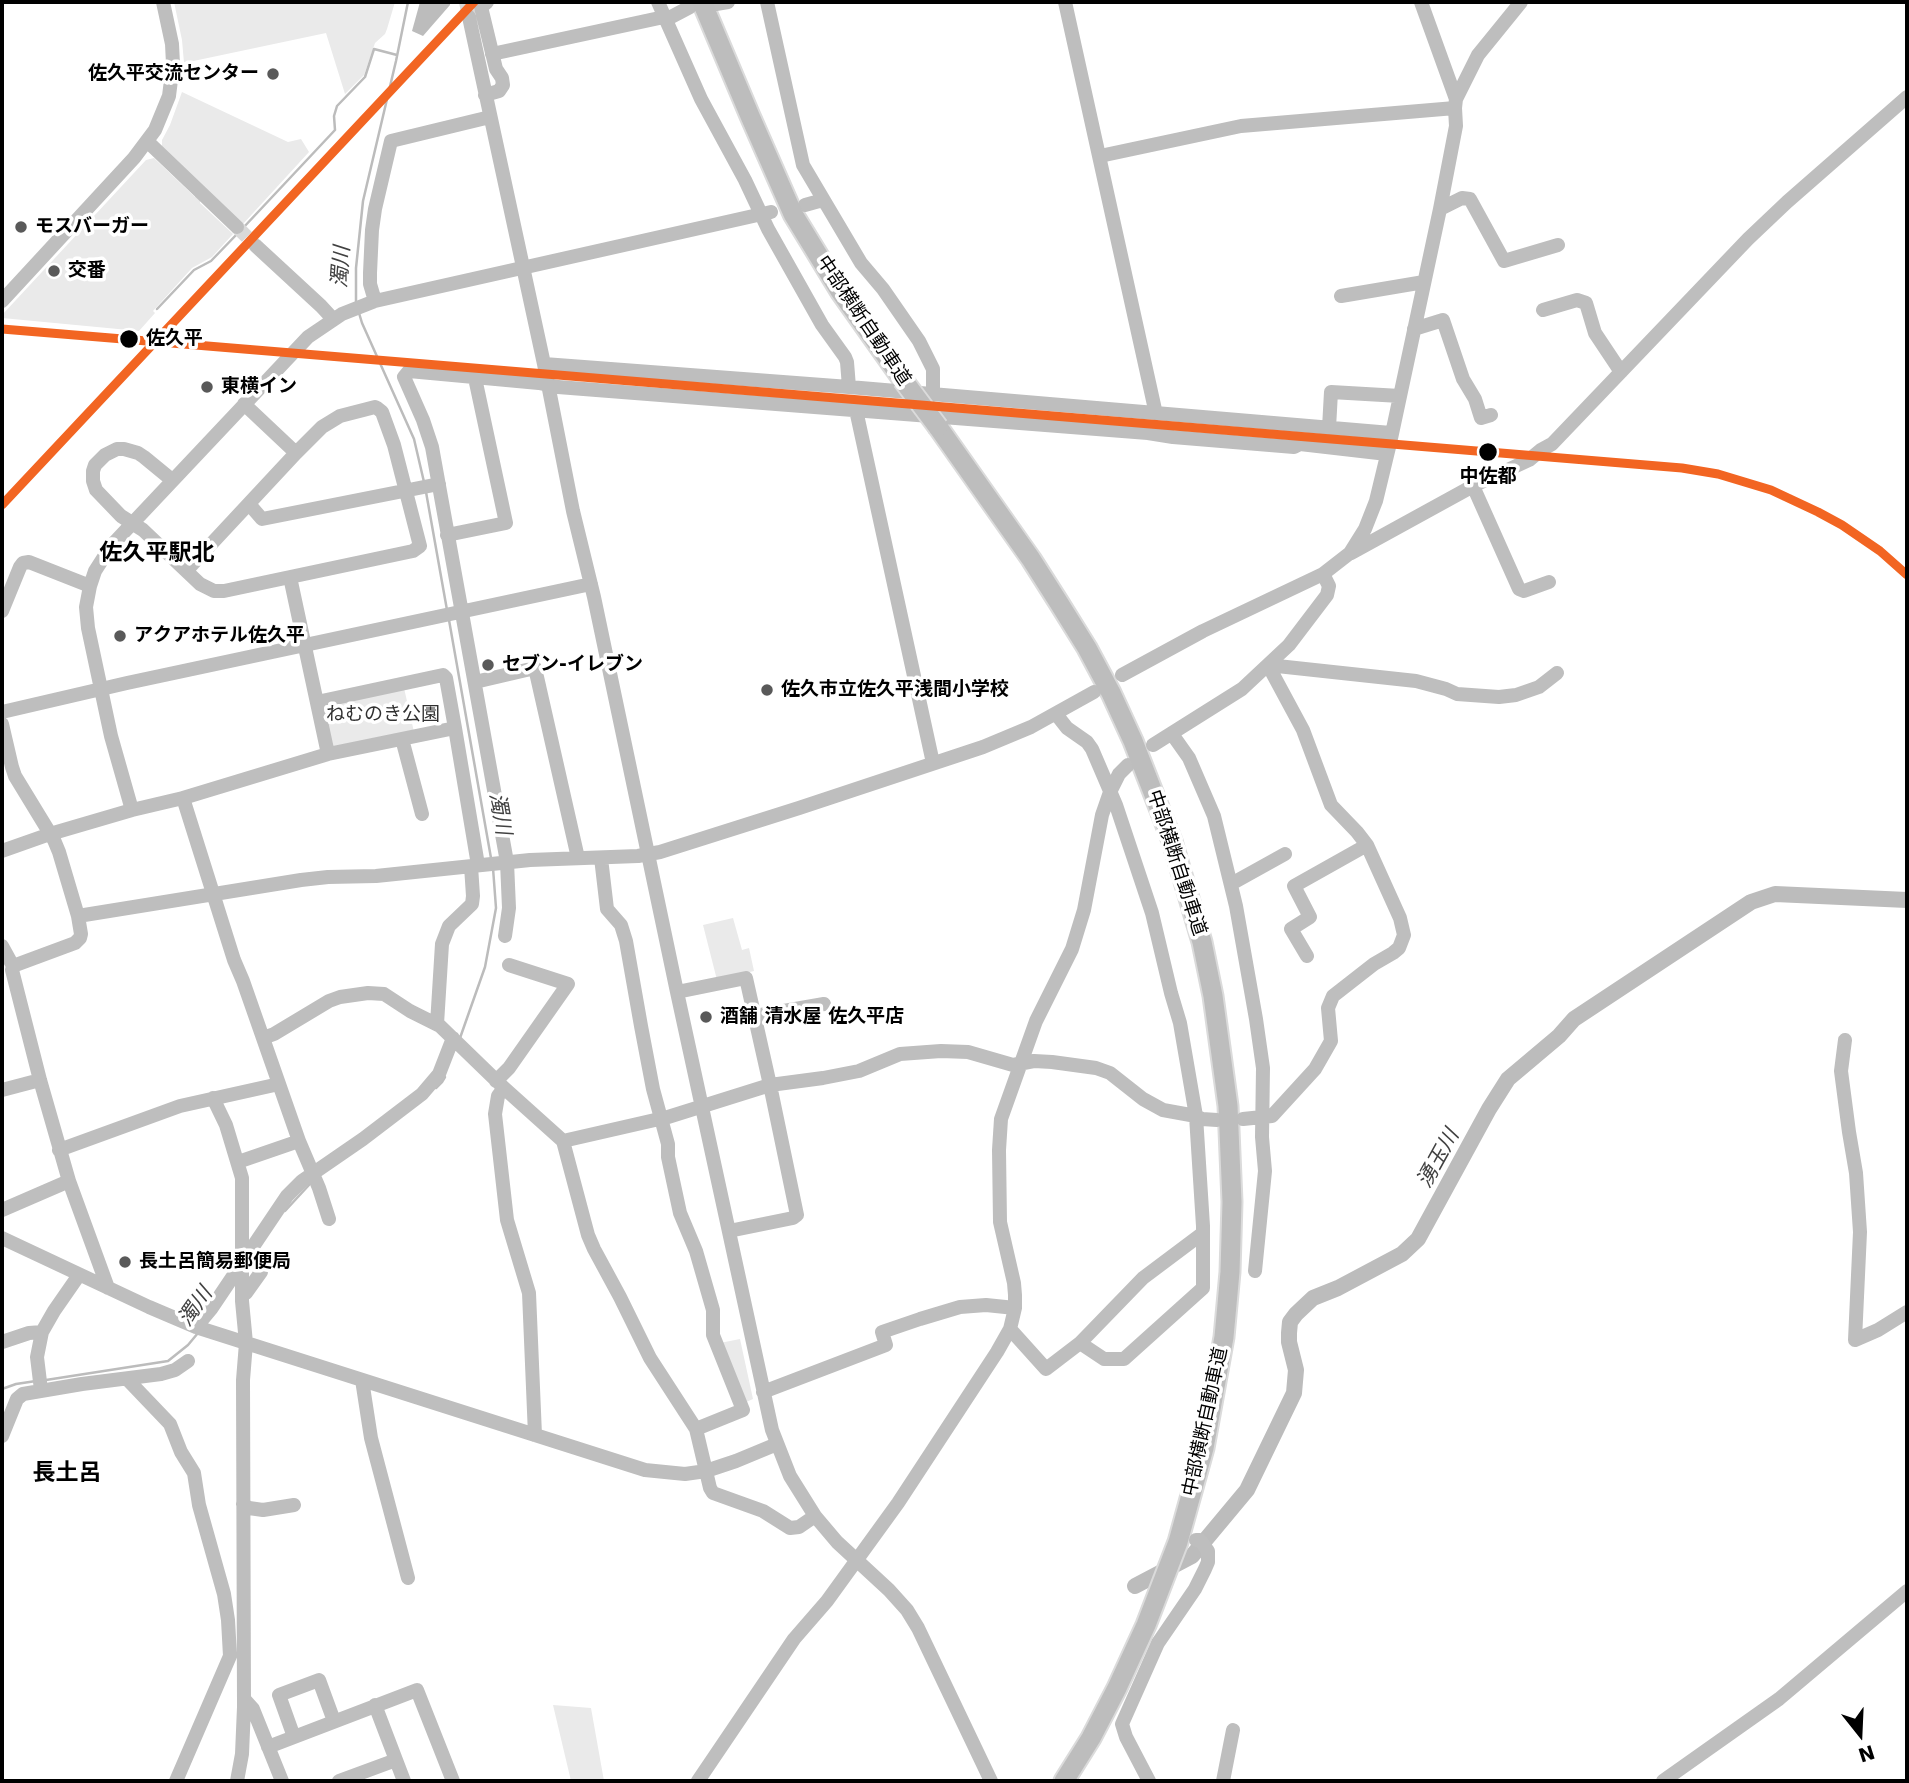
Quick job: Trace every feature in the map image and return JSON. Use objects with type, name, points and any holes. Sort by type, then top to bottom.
[{"type":"highway","name":"中部横断自動車道","points":[[706,3],[714,32],[793,214],[834,282],[1031,559],[1087,648],[1111,693],[1133,741],[1187,887],[1213,996],[1228,1106],[1231,1235],[1224,1337],[1216,1392],[1201,1460],[1195,1542],[1160,1592],[1117,1688],[1091,1738],[1064,1781]]},
{"type":"street","points":[[2,301],[148,142],[162,116],[172,83],[173,53],[163,2]]},
{"type":"street","points":[[485,95],[499,91],[503,85],[496,69],[481,7],[486,2]]},
{"type":"street","points":[[658,2],[701,99],[767,213],[768,229],[822,325],[845,357],[849,387]]},
{"type":"street","points":[[766,2],[803,165],[861,263],[883,289],[919,341],[934,374],[933,395]]},
{"type":"street","points":[[1065,2],[1156,414]]},
{"type":"street","points":[[1350,553],[1376,501],[1456,126],[1456,104],[1421,2]]},
{"type":"street","points":[[1456,104],[1478,55],[1521,2]]},
{"type":"street","points":[[492,54],[664,17],[671,18],[706,3]]},
{"type":"street","points":[[469,17],[764,1397],[777,1444],[790,1476],[815,1516],[837,1542],[889,1590],[918,1628],[991,1781]]},
{"type":"street","points":[[1122,675],[1203,631],[1323,574],[1350,553],[1473,486],[1529,460],[1552,444],[1748,239],[1907,97]]},
{"type":"street","points":[[1100,156],[1241,126],[1456,104]]},
{"type":"street","points":[[371,302],[372,230],[391,141],[490,117]]},
{"type":"street","points":[[148,142],[237,227]]},
{"type":"street","points":[[1440,209],[1462,198],[1470,199],[1504,261],[1558,245]]},
{"type":"street","points":[[805,205],[823,200]]},
{"type":"street","points":[[132,810],[111,736],[88,628],[86,607],[95,571],[111,546],[308,337],[351,309],[371,302],[767,213]]},
{"type":"street","points":[[257,246],[333,319]]},
{"type":"street","points":[[1341,296],[1424,282]]},
{"type":"street","points":[[1548,305],[1577,300],[1586,303],[1595,333],[1620,372]]},
{"type":"street","points":[[1414,329],[1443,320],[1462,379],[1475,399],[1481,419]]},
{"type":"street","points":[[544,364],[1391,433]]},
{"type":"street","points":[[505,936],[509,908],[505,862],[475,682],[459,613],[428,433],[404,377],[409,372],[1280,446],[1294,447],[1300,444],[1387,454]]},
{"type":"street","points":[[447,534],[506,523],[475,378]]},
{"type":"street","points":[[1329,428],[1331,392],[1400,396]]},
{"type":"street","points":[[244,404],[296,453]]},
{"type":"street","points":[[172,480],[138,453],[124,449],[111,451],[95,465],[93,485],[121,516],[143,530],[200,584],[214,591],[413,551],[420,546],[412,489],[380,409],[374,407],[340,416],[322,427],[296,453],[187,570]]},
{"type":"street","points":[[856,410],[933,763]]},
{"type":"street","points":[[250,504],[262,519],[437,484]]},
{"type":"street","points":[[1473,486],[1519,589],[1524,592],[1549,582]]},
{"type":"street","points":[[2,611],[23,563],[29,562],[90,586]]},
{"type":"street","points":[[1153,745],[1242,689],[1289,645],[1327,595],[1329,586],[1323,574]]},
{"type":"street","points":[[290,577],[328,754]]},
{"type":"street","points":[[2,712],[591,584]]},
{"type":"street","points":[[1268,665],[1416,681],[1457,694],[1499,697],[1539,687],[1557,673]]},
{"type":"street","points":[[1243,1119],[1262,1118],[1277,1113],[1324,1056],[1331,1041],[1328,1008],[1333,996],[1374,964],[1394,953],[1404,935],[1400,918],[1367,845],[1331,805],[1303,730],[1268,665]]},
{"type":"street","points":[[475,682],[535,668],[578,858]]},
{"type":"street","points":[[317,702],[443,675],[446,678],[479,865],[472,904],[449,926],[442,944],[437,1024]]},
{"type":"street","points":[[78,916],[328,877],[376,876],[505,862],[648,854],[799,808],[1006,738],[1094,692]]},
{"type":"street","points":[[1056,714],[1092,749],[1110,792],[1152,913],[1180,1023],[1196,1116],[1203,1233],[1203,1287],[1124,1359],[1104,1359],[1080,1343]]},
{"type":"street","points":[[2,724],[5,751],[15,776],[59,852],[81,934],[78,941],[13,966]]},
{"type":"street","points":[[2,851],[50,834],[183,798],[328,754],[455,728]]},
{"type":"street","points":[[1172,734],[1189,758],[1207,798],[1231,884],[1250,978],[1263,1068],[1264,1186],[1260,1264]]},
{"type":"street","points":[[402,739],[422,814]]},
{"type":"street","points":[[698,1781],[794,1639],[827,1601],[898,1503],[998,1352],[1010,1329],[1015,1308],[1014,1283],[1000,1222],[1001,1119],[1036,1021],[1066,963],[1078,931],[1102,815],[1119,774],[1128,765]]},
{"type":"street","points":[[183,798],[234,960],[329,1219]]},
{"type":"street","points":[[1300,953],[1291,929],[1310,918],[1306,900],[1294,886],[1367,845]]},
{"type":"street","points":[[601,858],[607,909],[621,925],[626,941],[640,1026],[668,1144],[670,1168],[680,1213],[696,1251],[713,1310],[713,1335],[743,1410]]},
{"type":"street","points":[[1231,884],[1281,861]]},
{"type":"street","points":[[2,946],[13,966],[59,1150],[108,1288]]},
{"type":"street","points":[[509,965],[568,984],[500,1084],[495,1114],[507,1220],[528,1293],[535,1435]]},
{"type":"street","points":[[677,992],[746,978],[755,1016],[797,1215],[729,1231]]},
{"type":"street","points":[[263,1038],[329,1001],[368,993],[384,994],[437,1024],[563,1141],[588,1235],[650,1358],[696,1429],[713,1493],[763,1511],[790,1528],[799,1527],[815,1516]]},
{"type":"street","points":[[755,1016],[824,1004]]},
{"type":"street","points":[[1845,1040],[1842,1071],[1856,1173],[1860,1232],[1856,1340],[1907,1312]]},
{"type":"street","points":[[202,1329],[211,1309],[287,1196],[315,1179],[422,1094],[439,1074],[458,1043]]},
{"type":"street","points":[[563,1141],[662,1117],[770,1086],[859,1071],[890,1057],[915,1051],[955,1050],[1008,1065],[1034,1061],[1097,1068],[1110,1073],[1143,1099],[1163,1110],[1202,1119],[1217,1119]]},
{"type":"street","points":[[2,1090],[40,1080]]},
{"type":"street","points":[[59,1150],[180,1106],[279,1084]]},
{"type":"street","points":[[176,1781],[237,1656],[246,1343],[240,1221],[242,1178],[226,1125],[213,1098]]},
{"type":"street","points":[[238,1161],[299,1141]]},
{"type":"street","points":[[2,1210],[69,1181]]},
{"type":"street","points":[[1010,1329],[1046,1369],[1080,1343],[1143,1278],[1203,1233]]},
{"type":"street","points":[[2,1238],[202,1329],[645,1470],[685,1474],[706,1471],[777,1444]]},
{"type":"street","points":[[242,1290],[246,1293],[261,1272]]},
{"type":"street","points":[[41,1389],[37,1357],[42,1332],[79,1275]]},
{"type":"street","points":[[696,1429],[886,1345],[882,1332],[960,1307],[986,1305],[1015,1308]]},
{"type":"street","points":[[2,1342],[29,1333],[42,1332]]},
{"type":"street","points":[[2,1436],[17,1399],[23,1394],[41,1389],[162,1374],[175,1370],[188,1361]]},
{"type":"street","points":[[127,1379],[170,1424],[181,1452],[194,1473],[199,1505],[225,1594],[244,1699],[242,1754],[237,1781]]},
{"type":"street","points":[[362,1380],[371,1438],[408,1578]]},
{"type":"street","points":[[243,1504],[249,1508],[263,1510],[294,1505]]},
{"type":"street","points":[[1149,1781],[1123,1729],[1123,1719],[1158,1643],[1201,1579],[1208,1562],[1195,1542]]},
{"type":"street","points":[[1663,1781],[1779,1699],[1907,1591]]},
{"type":"street","points":[[294,1737],[279,1695],[318,1680],[334,1721]]},
{"type":"street","points":[[268,1747],[416,1690],[453,1781]]},
{"type":"street","points":[[244,1699],[253,1709],[282,1781]]},
{"type":"street","points":[[375,1705],[404,1781]]},
{"type":"street","points":[[1223,1781],[1233,1731]]},
{"type":"street","points":[[339,1781],[396,1759]]},
{"type":"green space","points":[[174,2],[395,2],[385,34],[375,43],[364,75],[345,94],[326,33],[184,63]]},
{"type":"green space","points":[[182,92],[288,142],[301,139],[309,152],[243,224],[202,186],[200,203],[233,234],[212,257],[192,268],[153,311],[155,313],[139,331],[2,318],[146,160],[154,158],[195,197],[196,180],[162,147],[162,140]]},
{"type":"green space","name":"ねむのき公園","points":[[404,688],[414,732],[336,749],[331,745],[324,710],[328,704]]},
{"type":"green space","points":[[733,918],[742,950],[749,948],[754,971],[717,980],[703,925]]},
{"type":"green space","points":[[740,1339],[753,1399],[744,1403],[720,1343]]},
{"type":"green space","points":[[553,1705],[591,1708],[604,1781],[571,1781]]},
{"type":"shaded area","points":[[420,2],[450,2],[423,36],[412,31]]},
{"type":"waterway","name":"濁川","points":[[356,303],[356,268],[363,201],[408,2]]},
{"type":"waterway","points":[[243,228],[335,130],[334,116],[337,106],[365,77],[374,49],[397,55]]},
{"type":"waterway","points":[[157,309],[194,270],[211,261],[238,233]]},
{"type":"waterway","name":"濁川","points":[[359,313],[414,439],[424,482]]},
{"type":"waterway","name":"濁川","points":[[426,492],[447,610]]},
{"type":"waterway","name":"濁川","points":[[449,620],[491,858]]},
{"type":"waterway","name":"濁川","points":[[460,1038],[485,967],[496,908],[493,868]]},
{"type":"waterway","name":"湧玉川","points":[[1135,1586],[1192,1556],[1247,1490],[1294,1393],[1296,1370],[1289,1333],[1290,1322],[1296,1314],[1313,1298],[1338,1288],[1402,1254],[1418,1239],[1508,1079],[1559,1036],[1574,1019],[1751,902],[1775,894],[1907,900]]},
{"type":"waterway","name":"濁川","points":[[436,1088],[445,1077]]},
{"type":"waterway","name":"濁川","points":[[285,1211],[309,1185]]},
{"type":"waterway","name":"濁川","points":[[46,1380],[168,1361],[198,1333]]},
{"type":"waterway","name":"濁川","points":[[2,1389],[36,1381]]},
{"type":"tunnel","points":[[466,2],[469,17]]},
{"type":"tunnel","points":[[237,227],[256,246]]},
{"type":"transit line","points":[[2,505],[474,2]]},
{"type":"transit line","points":[[2,329],[1682,468],[1718,474],[1771,490],[1818,512],[1880,551],[1907,575]]},
{"type":"place","name":"佐久平交流センター","points":[[273,74]]},
{"type":"place","name":"モスバーガー","points":[[21,227]]},
{"type":"place","name":"交番","points":[[54,271]]},
{"type":"place","name":"佐久平","points":[[129,339]]},
{"type":"place","name":"東横イン","points":[[207,387]]},
{"type":"place","name":"中佐都","points":[[1488,452]]},
{"type":"place","name":"アクアホテル佐久平","points":[[120,636]]},
{"type":"place","name":"セブン-イレブン","points":[[488,665]]},
{"type":"place","name":"佐久市立佐久平浅間小学校","points":[[767,690]]},
{"type":"place","name":"酒舗 清水屋 佐久平店","points":[[706,1017]]},
{"type":"place","name":"長土呂簡易郵便局","points":[[125,1262]]},
{"type":"district","name":"佐久平駅北","points":[[157,554]]},
{"type":"district","name":"長土呂","points":[[67,1474]]}]
